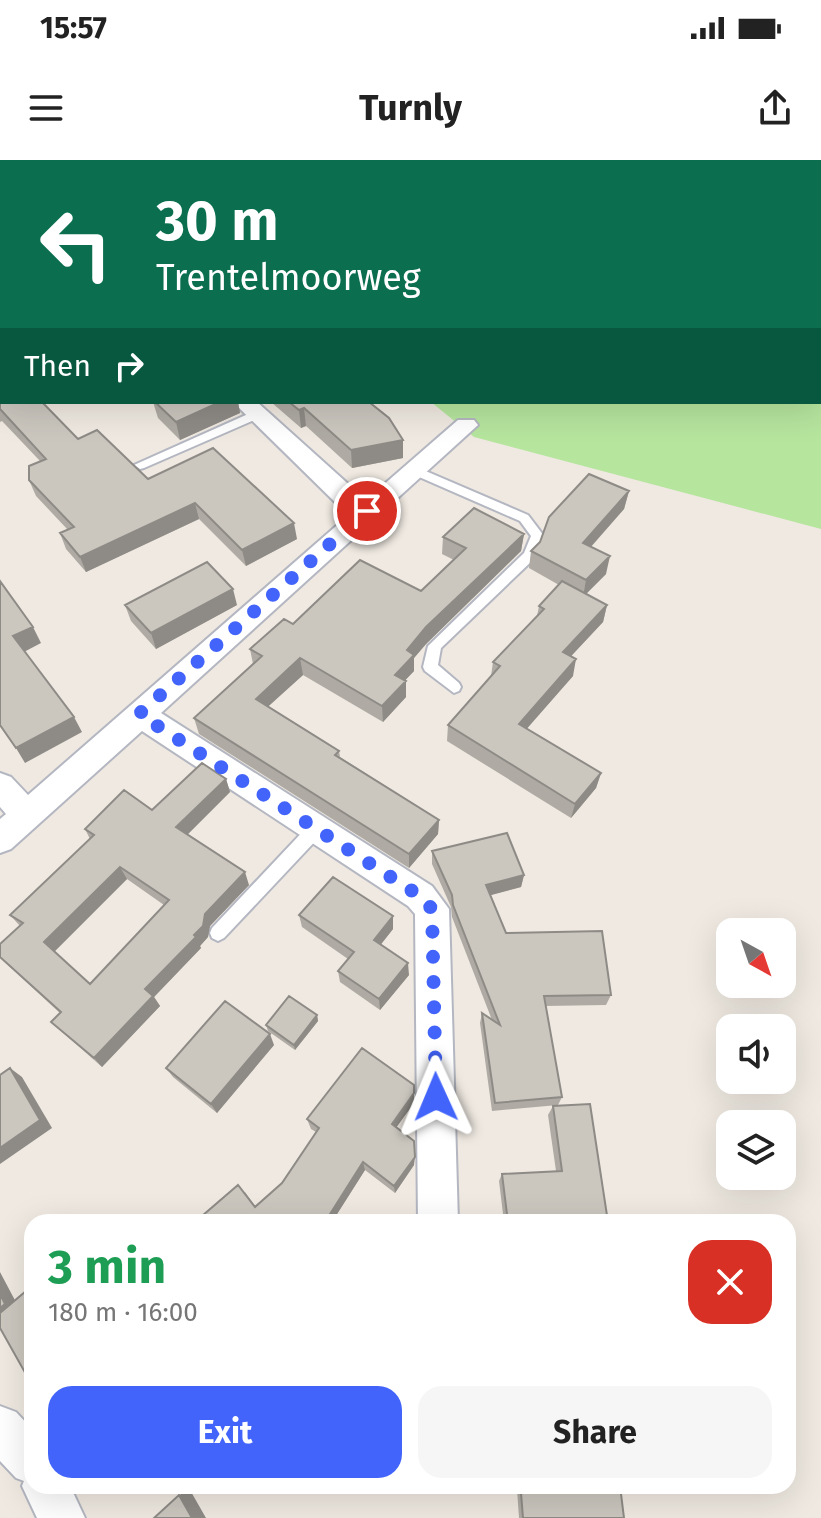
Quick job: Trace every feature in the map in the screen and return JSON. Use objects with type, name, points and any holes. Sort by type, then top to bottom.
[{"type":"street","points":[[251,408],[349,501],[367,511]]},
{"type":"street","points":[[0,839],[466,425]]},
{"type":"street","points":[[139,714],[420,896],[432,909],[438,1214]]},
{"type":"street","points":[[0,786],[26,815]]},
{"type":"street","points":[[0,1428],[24,1454]]},
{"type":"street","points":[[49,1494],[62,1518]]},
{"type":"lane","points":[[140,465],[251,408]]},
{"type":"lane","points":[[414,470],[524,518],[538,536],[530,555],[435,646],[430,667],[454,687]]},
{"type":"lane","points":[[218,933],[315,830]]},
{"type":"green space","points":[[433,404],[821,404],[821,529],[474,437]]},
{"type":"building","points":[[0,404],[44,404],[78,439],[97,430],[148,479],[213,448],[294,523],[242,550],[195,503],[80,557],[60,533],[74,527],[29,480],[29,466],[46,459],[0,409]]},
{"type":"building","points":[[157,404],[216,404],[176,422]]},
{"type":"building","points":[[292,404],[372,404],[389,418],[403,440],[351,450],[304,408],[299,410]]},
{"type":"building","points":[[589,474],[629,491],[583,543],[610,556],[586,580],[531,551],[540,542],[549,517]]},
{"type":"building","points":[[474,508],[524,534],[426,627],[407,650],[414,655],[395,675],[406,681],[382,706],[300,658],[256,699],[339,751],[335,755],[439,820],[409,854],[194,718],[262,656],[250,649],[284,619],[293,624],[360,560],[421,591],[466,548],[443,537]]},
{"type":"building","points":[[207,562],[233,589],[151,633],[125,605]]},
{"type":"building","points":[[0,581],[33,627],[13,636],[74,717],[16,748],[0,725]]},
{"type":"building","points":[[562,581],[607,605],[563,652],[576,659],[519,724],[601,773],[575,804],[448,725],[500,666],[493,662],[544,609],[539,606]]},
{"type":"building","points":[[202,763],[226,779],[176,827],[245,872],[205,914],[203,926],[194,935],[196,937],[145,989],[153,996],[94,1058],[51,1022],[61,1012],[0,957],[0,944],[23,923],[10,915],[94,835],[85,829],[124,790],[152,810]],"holes":[[[120,867],[169,900],[90,984],[44,942]]]},
{"type":"building","points":[[507,833],[524,875],[486,885],[506,933],[602,931],[611,995],[544,996],[562,1097],[495,1103],[482,1013],[500,1025],[453,905],[452,895],[432,851]]},
{"type":"building","points":[[333,877],[393,916],[374,940],[408,963],[379,999],[338,971],[354,952],[299,915]]},
{"type":"building","points":[[289,996],[317,1015],[294,1045],[266,1025]]},
{"type":"building","points":[[225,1001],[270,1034],[211,1104],[166,1068]]},
{"type":"building","points":[[362,1048],[414,1085],[414,1093],[392,1124],[414,1141],[415,1157],[394,1186],[363,1162],[330,1214],[204,1214],[238,1185],[255,1207],[282,1183],[319,1128],[307,1119]]},
{"type":"building","points":[[10,1068],[40,1120],[0,1148],[0,1075]]},
{"type":"building","points":[[590,1104],[607,1214],[507,1214],[502,1174],[562,1171],[553,1106]]},
{"type":"building","points":[[24,1293],[24,1371],[0,1328],[0,1313]]},
{"type":"building","points":[[521,1494],[621,1494],[624,1518],[523,1518]]},
{"type":"building","points":[[179,1495],[192,1518],[154,1518]]},
{"type":"route","points":[[367,511],[139,714],[420,896],[432,909],[436,1097]]}]
